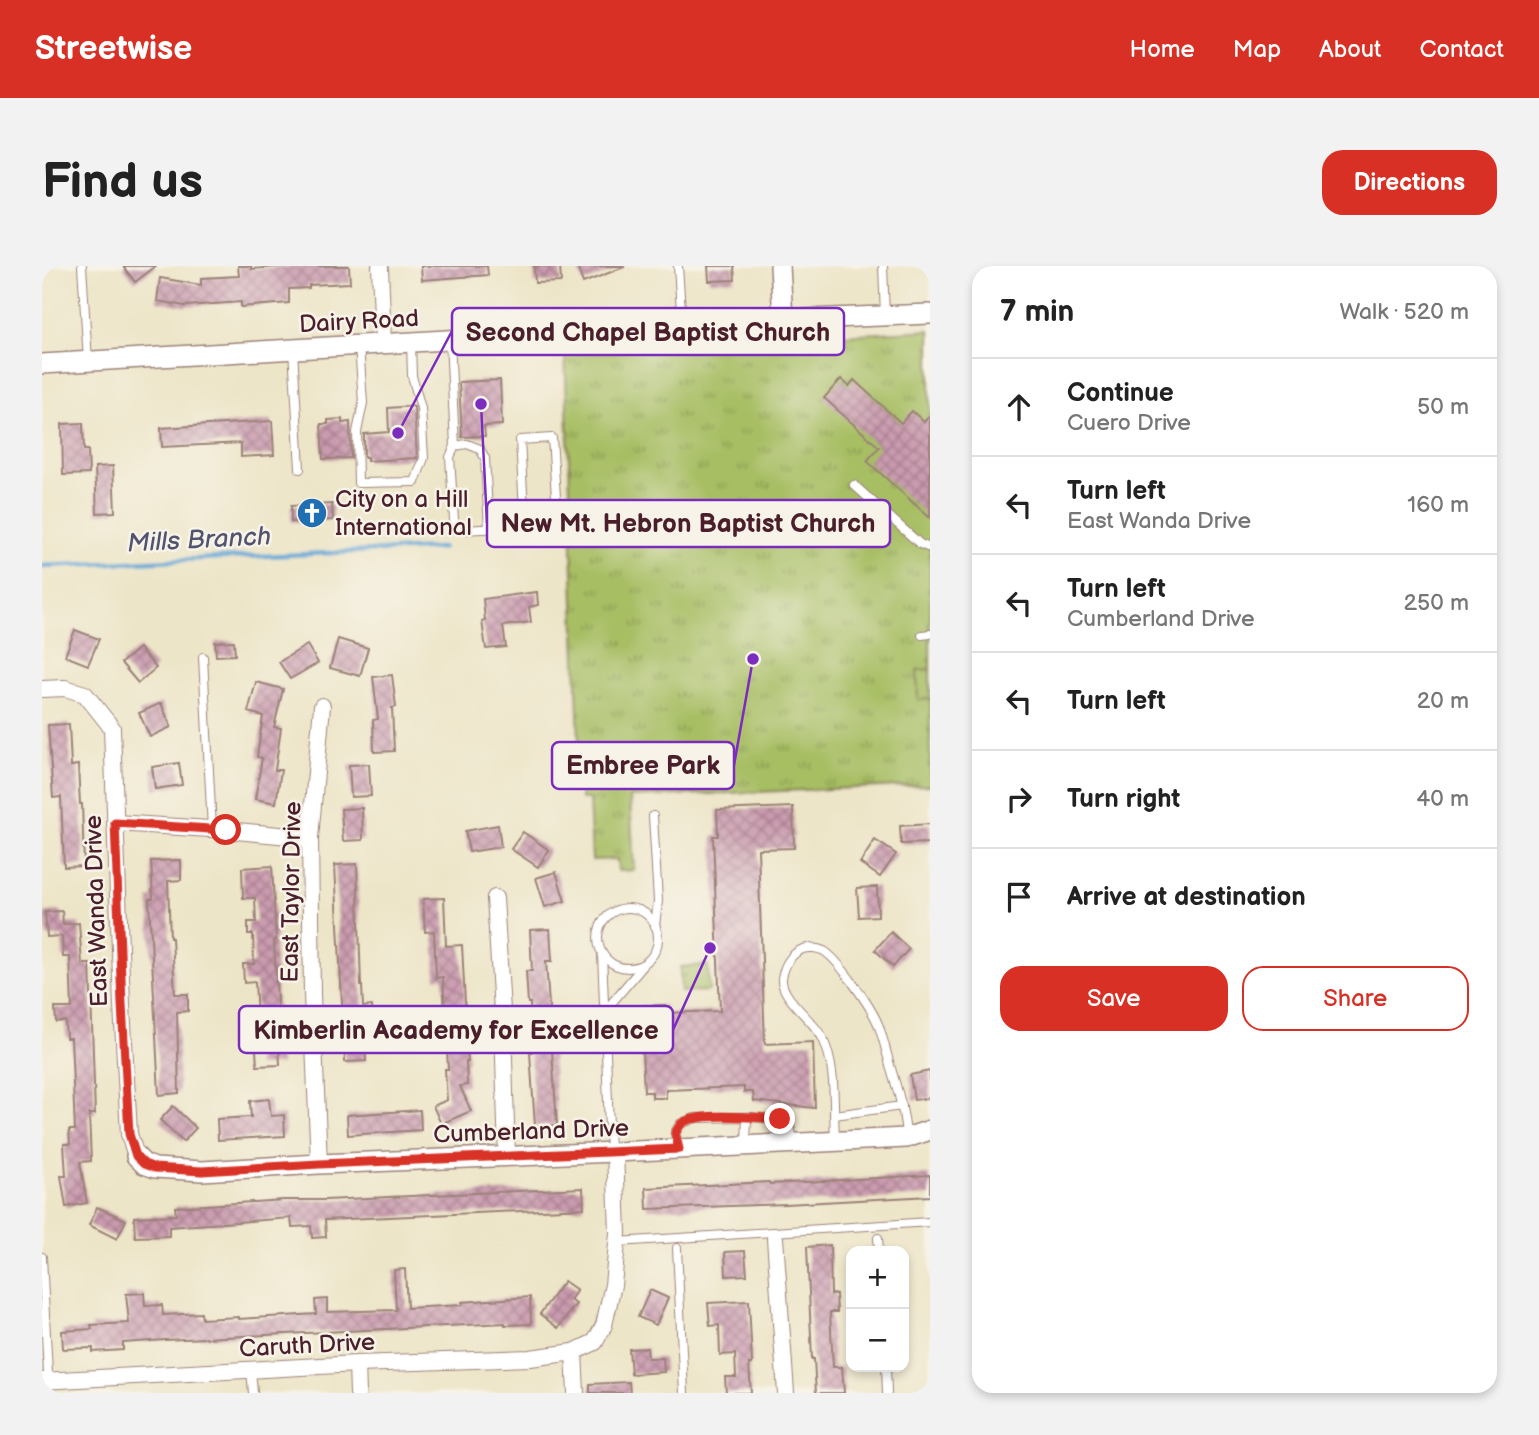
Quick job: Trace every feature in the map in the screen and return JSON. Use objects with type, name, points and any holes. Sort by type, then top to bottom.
[{"type":"street","points":[[380,266],[383,344]]},
{"type":"street","points":[[780,266],[783,320]]},
{"type":"street","name":"Dairy Road","points":[[42,363],[783,320],[930,314]]},
{"type":"street","name":"East Wanda Drive","points":[[42,689],[65,688],[85,694],[112,728],[129,1134],[136,1156]]},
{"type":"street","name":"East Taylor Drive","points":[[319,1164],[312,994],[310,838],[322,706]]},
{"type":"street","points":[[115,823],[310,838]]},
{"type":"street","points":[[495,898],[507,1157]]},
{"type":"street","name":"Cumberland Drive","points":[[136,1156],[144,1164],[155,1168],[202,1171],[906,1138],[930,1130]]},
{"type":"street","points":[[576,1393],[574,1352],[595,1342],[604,1325],[613,1285],[618,1233],[613,1152]]},
{"type":"street","points":[[775,1238],[786,1393]]},
{"type":"street","name":"Caruth Drive","points":[[46,1385],[153,1376],[530,1357],[574,1352]]},
{"type":"street","points":[[357,1364],[358,1393]]},
{"type":"street","points":[[153,1376],[154,1393]]},
{"type":"lane","points":[[82,266],[88,361]]},
{"type":"lane","points":[[678,266],[682,326]]},
{"type":"lane","points":[[883,266],[885,316]]},
{"type":"lane","points":[[450,340],[455,446],[450,457],[454,520],[462,530],[489,528],[525,528],[558,526],[552,438],[520,440],[525,528]]},
{"type":"lane","points":[[359,345],[363,403],[358,432],[358,483],[415,482],[424,458],[421,408],[412,376],[411,342]]},
{"type":"lane","points":[[293,349],[300,469]]},
{"type":"lane","points":[[455,446],[467,444],[480,449],[485,458],[489,528]]},
{"type":"lane","points":[[854,485],[920,544],[930,548]]},
{"type":"lane","points":[[203,657],[212,829]]},
{"type":"lane","points":[[653,816],[657,901],[655,926]]},
{"type":"lane","points":[[604,1012],[653,954],[657,945],[658,935],[650,917],[633,908],[614,911],[606,917],[598,934],[602,953],[604,1012],[613,1152]]},
{"type":"lane","points":[[835,1140],[828,1051],[821,1036],[785,991],[782,981],[785,965],[794,954],[803,949],[823,951],[834,960],[870,1008],[878,1024],[902,1107],[906,1138]]},
{"type":"lane","points":[[602,953],[609,961],[627,968],[646,961]]},
{"type":"lane","points":[[834,1115],[902,1107]]},
{"type":"lane","points":[[679,1149],[675,1133],[680,1124],[695,1118],[747,1116],[780,1119],[790,1127],[794,1143]]},
{"type":"lane","points":[[747,1116],[747,1146]]},
{"type":"lane","points":[[617,1242],[930,1222]]},
{"type":"lane","points":[[878,1238],[879,1246]]},
{"type":"lane","points":[[677,1248],[684,1393]]},
{"type":"lane","points":[[42,1257],[46,1385]]},
{"type":"lane","points":[[251,1370],[253,1393]]},
{"type":"lane","points":[[886,1372],[887,1393]]},
{"type":"green space","points":[[930,330],[930,785],[630,797],[634,870],[618,871],[617,859],[592,860],[589,799],[581,799],[565,351]]},
{"type":"green space","points":[[930,669],[930,699],[918,700],[917,670]]},
{"type":"green space","points":[[708,965],[709,991],[681,992],[680,967]]},
{"type":"building","points":[[123,266],[156,266],[135,282]]},
{"type":"building","points":[[238,266],[251,266],[251,269],[349,266],[350,283],[289,289],[289,303],[241,307],[241,302],[185,306],[157,301],[160,278],[201,285],[201,278],[239,276]]},
{"type":"building","points":[[421,266],[487,266],[488,275],[422,280]]},
{"type":"building","points":[[534,266],[560,266],[561,282],[535,283]]},
{"type":"building","points":[[577,266],[624,266],[624,267],[583,283]]},
{"type":"building","points":[[708,266],[734,266],[735,280],[709,281]]},
{"type":"building","points":[[841,379],[849,386],[854,380],[901,423],[912,411],[924,422],[930,415],[930,518],[867,461],[879,447],[824,398]]},
{"type":"building","points":[[500,380],[502,425],[484,426],[485,436],[462,437],[459,382]]},
{"type":"building","points":[[414,406],[417,458],[367,461],[367,457],[364,457],[364,434],[389,432],[388,408]]},
{"type":"building","points":[[342,419],[342,423],[350,422],[351,458],[323,459],[321,424],[328,424],[328,420]]},
{"type":"building","points":[[272,421],[274,455],[241,457],[241,443],[162,447],[161,428]]},
{"type":"building","points":[[83,423],[84,450],[88,450],[89,474],[63,475],[62,424]]},
{"type":"building","points":[[113,466],[115,512],[97,513],[95,467]]},
{"type":"building","name":"City on a Hill International","points":[[332,504],[333,520],[291,522],[291,506]]},
{"type":"building","points":[[537,592],[538,605],[529,607],[531,622],[503,626],[506,647],[486,649],[482,621],[485,620],[483,599]]},
{"type":"building","points":[[75,630],[99,639],[88,665],[65,656]]},
{"type":"building","points":[[338,639],[368,648],[360,676],[330,668]]},
{"type":"building","points":[[234,641],[235,655],[216,656],[215,642]]},
{"type":"building","points":[[307,645],[318,663],[290,679],[279,662]]},
{"type":"building","points":[[139,648],[156,668],[138,683],[121,663]]},
{"type":"building","points":[[392,675],[396,707],[392,708],[394,751],[374,752],[373,720],[378,719],[373,677]]},
{"type":"building","points":[[256,682],[283,689],[274,727],[281,728],[275,770],[281,770],[276,803],[255,799],[262,758],[257,757],[263,716],[248,712]]},
{"type":"building","points":[[161,703],[171,727],[150,737],[139,713]]},
{"type":"building","points":[[69,724],[71,766],[78,765],[84,866],[64,867],[61,797],[53,798],[48,725]]},
{"type":"building","points":[[179,763],[182,785],[155,789],[152,767]]},
{"type":"building","points":[[369,764],[371,796],[351,797],[349,765]]},
{"type":"building","points":[[793,807],[794,848],[758,849],[765,1044],[813,1042],[815,1108],[754,1101],[753,1092],[744,1092],[744,1087],[666,1090],[666,1098],[652,1098],[652,1092],[644,1092],[640,1006],[665,1005],[665,1013],[720,1011],[713,836],[718,836],[717,810]]},
{"type":"building","points":[[362,808],[363,840],[343,841],[341,809]]},
{"type":"building","points":[[930,824],[930,843],[901,844],[900,826]]},
{"type":"building","points":[[498,825],[501,847],[469,852],[465,831]]},
{"type":"building","points":[[523,832],[549,850],[538,867],[511,849]]},
{"type":"building","points":[[875,840],[896,854],[880,877],[860,863]]},
{"type":"building","points":[[181,860],[181,880],[168,881],[170,938],[175,994],[188,994],[188,1011],[177,1012],[179,1093],[159,1095],[149,899],[153,898],[151,861]]},
{"type":"building","points":[[357,864],[363,1007],[372,1006],[373,1018],[364,1018],[366,1061],[345,1062],[335,865]]},
{"type":"building","points":[[272,866],[280,1065],[257,1066],[255,982],[244,983],[243,964],[254,964],[253,934],[248,934],[248,922],[256,922],[255,898],[243,898],[242,868]]},
{"type":"building","points":[[556,872],[565,901],[545,907],[536,878]]},
{"type":"building","points":[[877,887],[878,916],[859,917],[857,888]]},
{"type":"building","points":[[444,898],[446,946],[462,945],[468,1062],[467,1085],[460,1086],[471,1111],[441,1124],[433,1106],[447,1100],[443,977],[436,978],[434,931],[425,932],[423,899]]},
{"type":"building","points":[[62,911],[63,924],[79,923],[82,964],[90,964],[95,1114],[89,1114],[91,1161],[80,1162],[87,1203],[66,1207],[61,1176],[66,1176],[64,1144],[70,1144],[69,1130],[75,1130],[71,1038],[66,1038],[65,1021],[56,1022],[55,1008],[72,1008],[70,957],[63,957],[62,936],[47,937],[45,912]]},
{"type":"building","points":[[550,929],[552,961],[546,961],[557,1125],[535,1126],[530,1003],[526,971],[532,971],[530,930]]},
{"type":"building","points":[[891,932],[909,949],[893,967],[875,950]]},
{"type":"building","points":[[930,1071],[930,1098],[914,1100],[910,1075]]},
{"type":"building","points":[[269,1099],[271,1116],[284,1115],[285,1136],[218,1140],[217,1119],[251,1117],[250,1101]]},
{"type":"building","points":[[173,1106],[196,1128],[183,1142],[160,1120]]},
{"type":"building","points":[[420,1110],[421,1130],[348,1135],[347,1115]]},
{"type":"building","points":[[930,1175],[930,1196],[647,1209],[646,1188]]},
{"type":"building","points":[[583,1188],[584,1208],[325,1220],[326,1237],[312,1238],[311,1226],[292,1227],[291,1218],[169,1227],[169,1236],[135,1237],[134,1217],[176,1215],[175,1207]]},
{"type":"building","points":[[97,1207],[126,1220],[117,1239],[89,1225]]},
{"type":"building","points":[[830,1245],[831,1295],[836,1294],[837,1312],[830,1312],[833,1367],[842,1367],[844,1393],[816,1393],[807,1247]]},
{"type":"building","points":[[745,1251],[747,1275],[726,1276],[725,1252]]},
{"type":"building","points":[[405,1269],[407,1308],[530,1297],[531,1324],[505,1323],[165,1340],[123,1343],[123,1350],[93,1352],[93,1348],[63,1349],[62,1331],[92,1329],[91,1325],[129,1323],[126,1294],[144,1293],[145,1306],[162,1305],[163,1315],[201,1313],[202,1319],[316,1314],[315,1300],[327,1299],[327,1312],[396,1310],[394,1270]]},
{"type":"building","points":[[564,1281],[577,1290],[570,1300],[576,1304],[558,1328],[540,1314]]},
{"type":"building","points":[[650,1290],[668,1298],[656,1325],[638,1317]]},
{"type":"building","points":[[749,1301],[751,1393],[726,1393],[725,1377],[736,1377],[735,1354],[720,1355],[719,1325],[710,1326],[708,1303]]},
{"type":"building","points":[[647,1348],[648,1358],[663,1358],[664,1372],[631,1374],[629,1349]]},
{"type":"building","points":[[629,1382],[630,1393],[590,1393],[590,1384]]},
{"type":"waterway","name":"Mills Branch","points":[[42,566],[442,548]]},
{"type":"place","name":"New Mt. Hebron Baptist Church","points":[[481,404]]},
{"type":"place","name":"Second Chapel Baptist Church","points":[[398,433]]},
{"type":"place","name":"City on a Hill International","points":[[312,513]]},
{"type":"place","name":"Embree Park","points":[[753,659]]},
{"type":"place","name":"Kimberlin Academy for Excellence","points":[[710,948]]},
{"type":"route","points":[[226,830],[115,823],[129,1134],[136,1156],[144,1164],[155,1168],[202,1171],[679,1149],[675,1133],[680,1124],[695,1118],[747,1116],[780,1119]]}]
